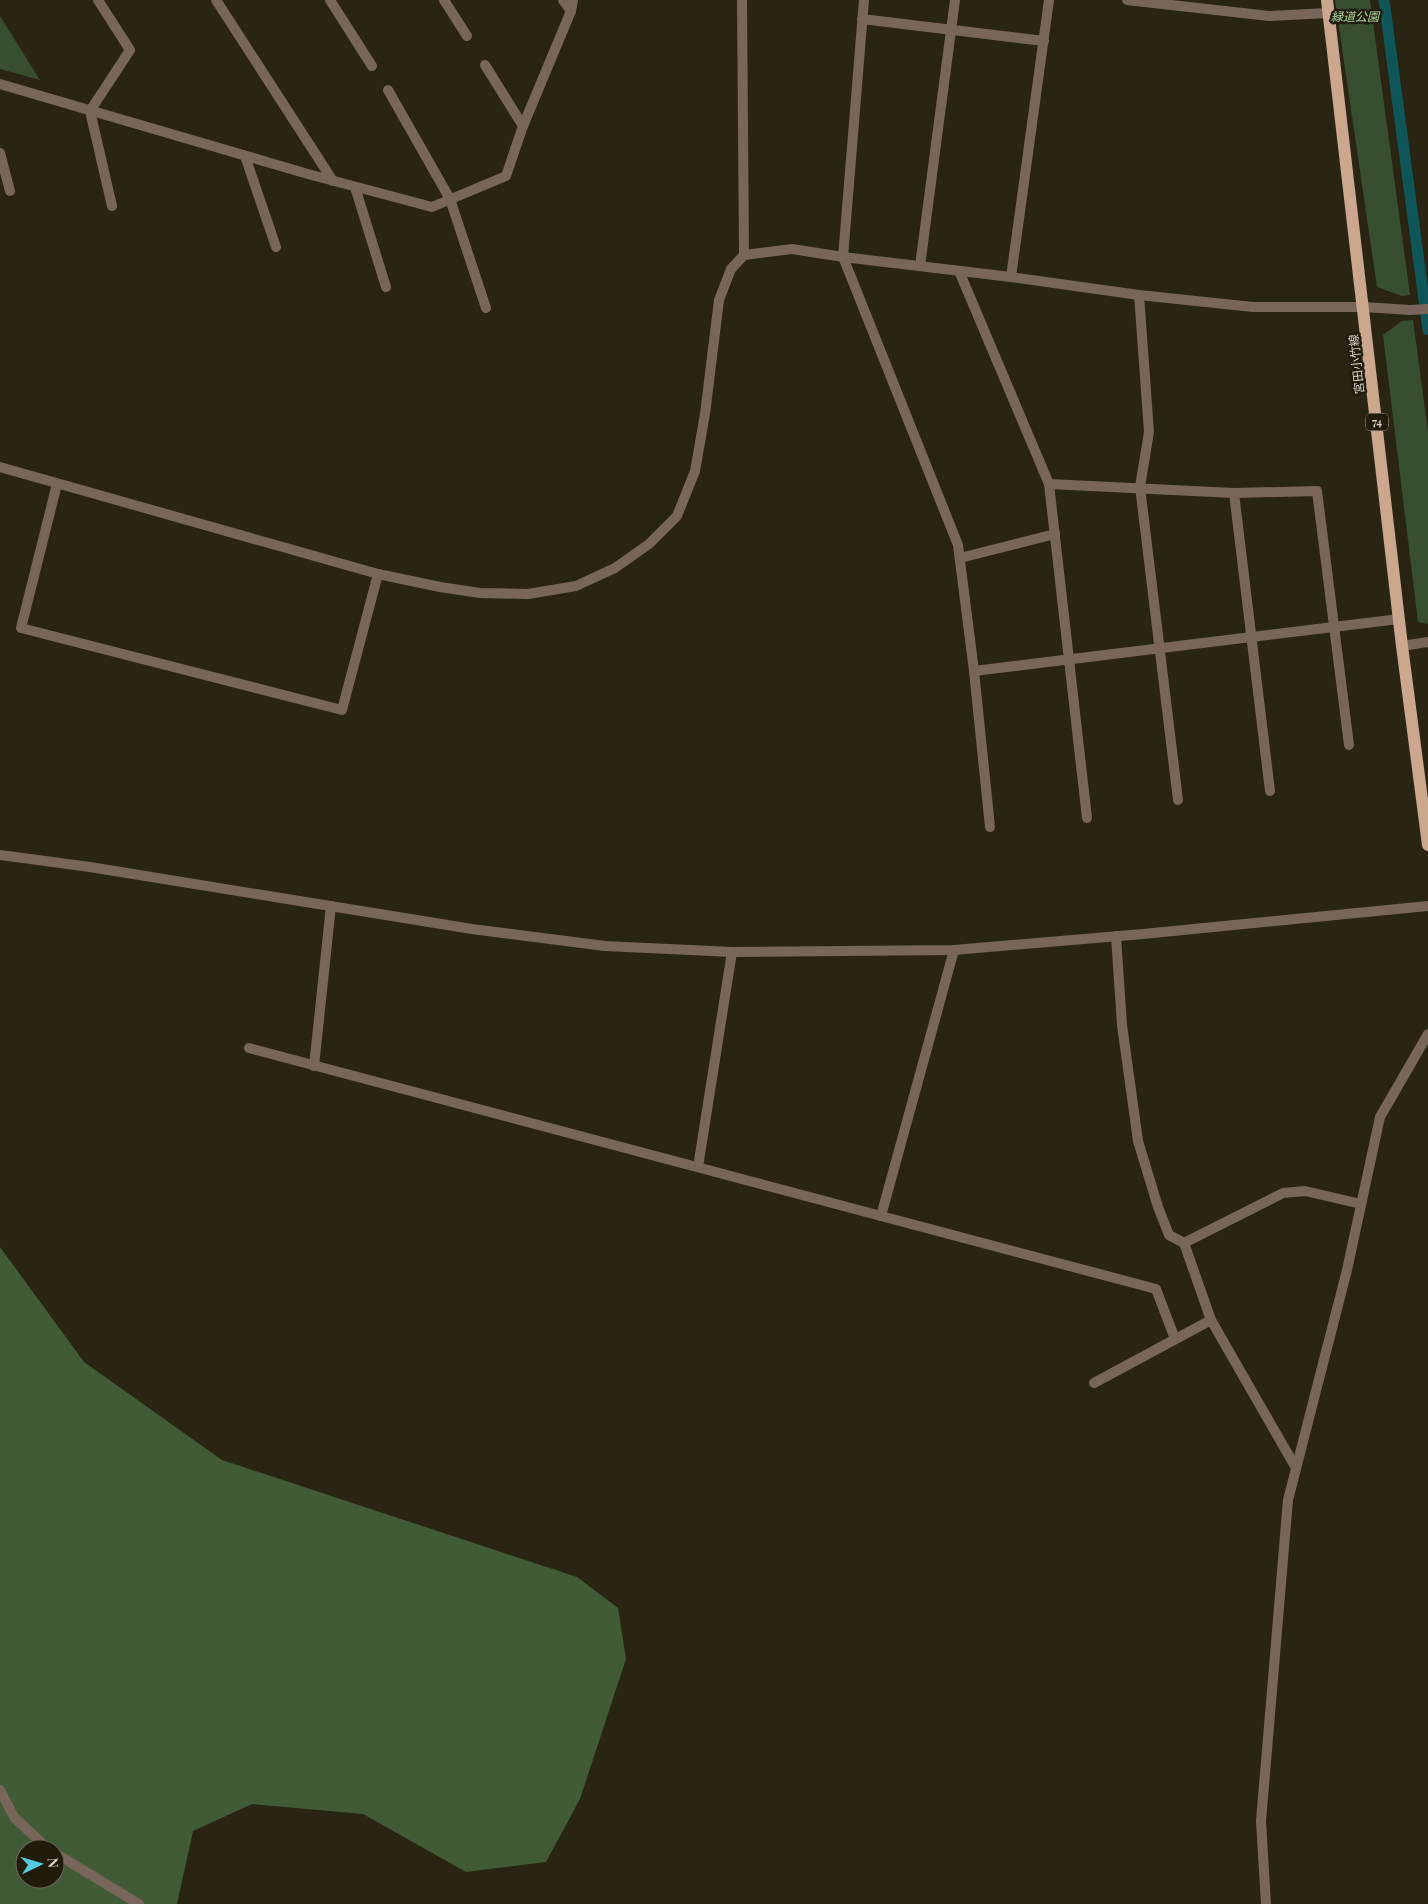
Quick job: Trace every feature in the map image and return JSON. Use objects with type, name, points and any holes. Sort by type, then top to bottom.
[{"type":"main road","name":"宮田小竹線","points":[[1327,6],[1364,307],[1402,646],[1428,845]]},
{"type":"street","points":[[98,0],[130,50],[90,111],[112,206]]},
{"type":"street","points":[[216,0],[333,181]]},
{"type":"street","points":[[330,0],[372,66]]},
{"type":"street","points":[[444,0],[468,36]]},
{"type":"street","points":[[563,0],[570,11]]},
{"type":"street","points":[[0,84],[333,181],[432,207],[506,176],[523,126],[573,0]]},
{"type":"street","points":[[742,0],[744,255]]},
{"type":"street","points":[[864,0],[843,257],[958,545],[974,671],[990,827]]},
{"type":"street","points":[[920,266],[955,0]]},
{"type":"street","points":[[1011,277],[1049,0]]},
{"type":"street","points":[[1127,0],[1269,16],[1327,6]]},
{"type":"street","points":[[862,19],[1044,41]]},
{"type":"street","points":[[484,65],[523,126]]},
{"type":"street","points":[[388,90],[450,199],[486,308]]},
{"type":"street","points":[[0,153],[10,191]]},
{"type":"street","points":[[246,156],[276,247]]},
{"type":"street","points":[[355,187],[386,287]]},
{"type":"street","points":[[0,467],[378,574],[472,592],[528,594],[576,586],[615,568],[649,544],[677,516],[695,471],[705,414],[719,300],[731,269],[744,255],[792,249],[1139,295],[1253,307],[1428,309]]},
{"type":"street","points":[[959,271],[1049,484],[1087,818]]},
{"type":"street","points":[[1139,295],[1149,432],[1140,487],[1178,800]]},
{"type":"street","points":[[57,484],[22,628],[342,710],[378,574]]},
{"type":"street","points":[[1049,484],[1234,493],[1317,491],[1349,745]]},
{"type":"street","points":[[1234,493],[1270,791]]},
{"type":"street","points":[[960,558],[1055,534]]},
{"type":"street","points":[[974,671],[1400,619]]},
{"type":"street","points":[[1402,646],[1428,642]]},
{"type":"street","points":[[0,855],[90,867],[472,929],[605,946],[732,952],[954,950],[1428,906]]},
{"type":"street","points":[[314,1066],[331,906]]},
{"type":"street","points":[[1116,936],[1122,1025],[1138,1141],[1158,1207],[1169,1235],[1184,1243],[1211,1320],[1296,1468]]},
{"type":"street","points":[[881,1216],[954,950]]},
{"type":"street","points":[[698,1167],[732,952]]},
{"type":"street","points":[[1266,1904],[1261,1821],[1288,1500],[1347,1270],[1380,1117],[1428,1034]]},
{"type":"street","points":[[249,1048],[1156,1289],[1175,1339]]},
{"type":"street","points":[[1184,1243],[1283,1193],[1305,1191],[1361,1204]]},
{"type":"street","points":[[1094,1383],[1211,1320]]},
{"type":"street","points":[[0,1790],[14,1817],[37,1839]]},
{"type":"street","points":[[65,1859],[139,1904]]},
{"type":"green space","name":"緑道公園","points":[[1335,0],[1370,0],[1410,295],[1402,296],[1377,287]]},
{"type":"green space","points":[[0,16],[40,80],[0,69]]},
{"type":"green space","points":[[1413,320],[1428,432],[1428,624],[1418,622],[1383,335],[1402,321]]},
{"type":"green space","points":[[0,1247],[84,1362],[222,1460],[577,1577],[618,1608],[626,1659],[580,1799],[546,1862],[466,1872],[363,1814],[252,1804],[193,1831],[177,1904],[0,1904]]},
{"type":"waterway","points":[[1384,0],[1428,330]]}]
